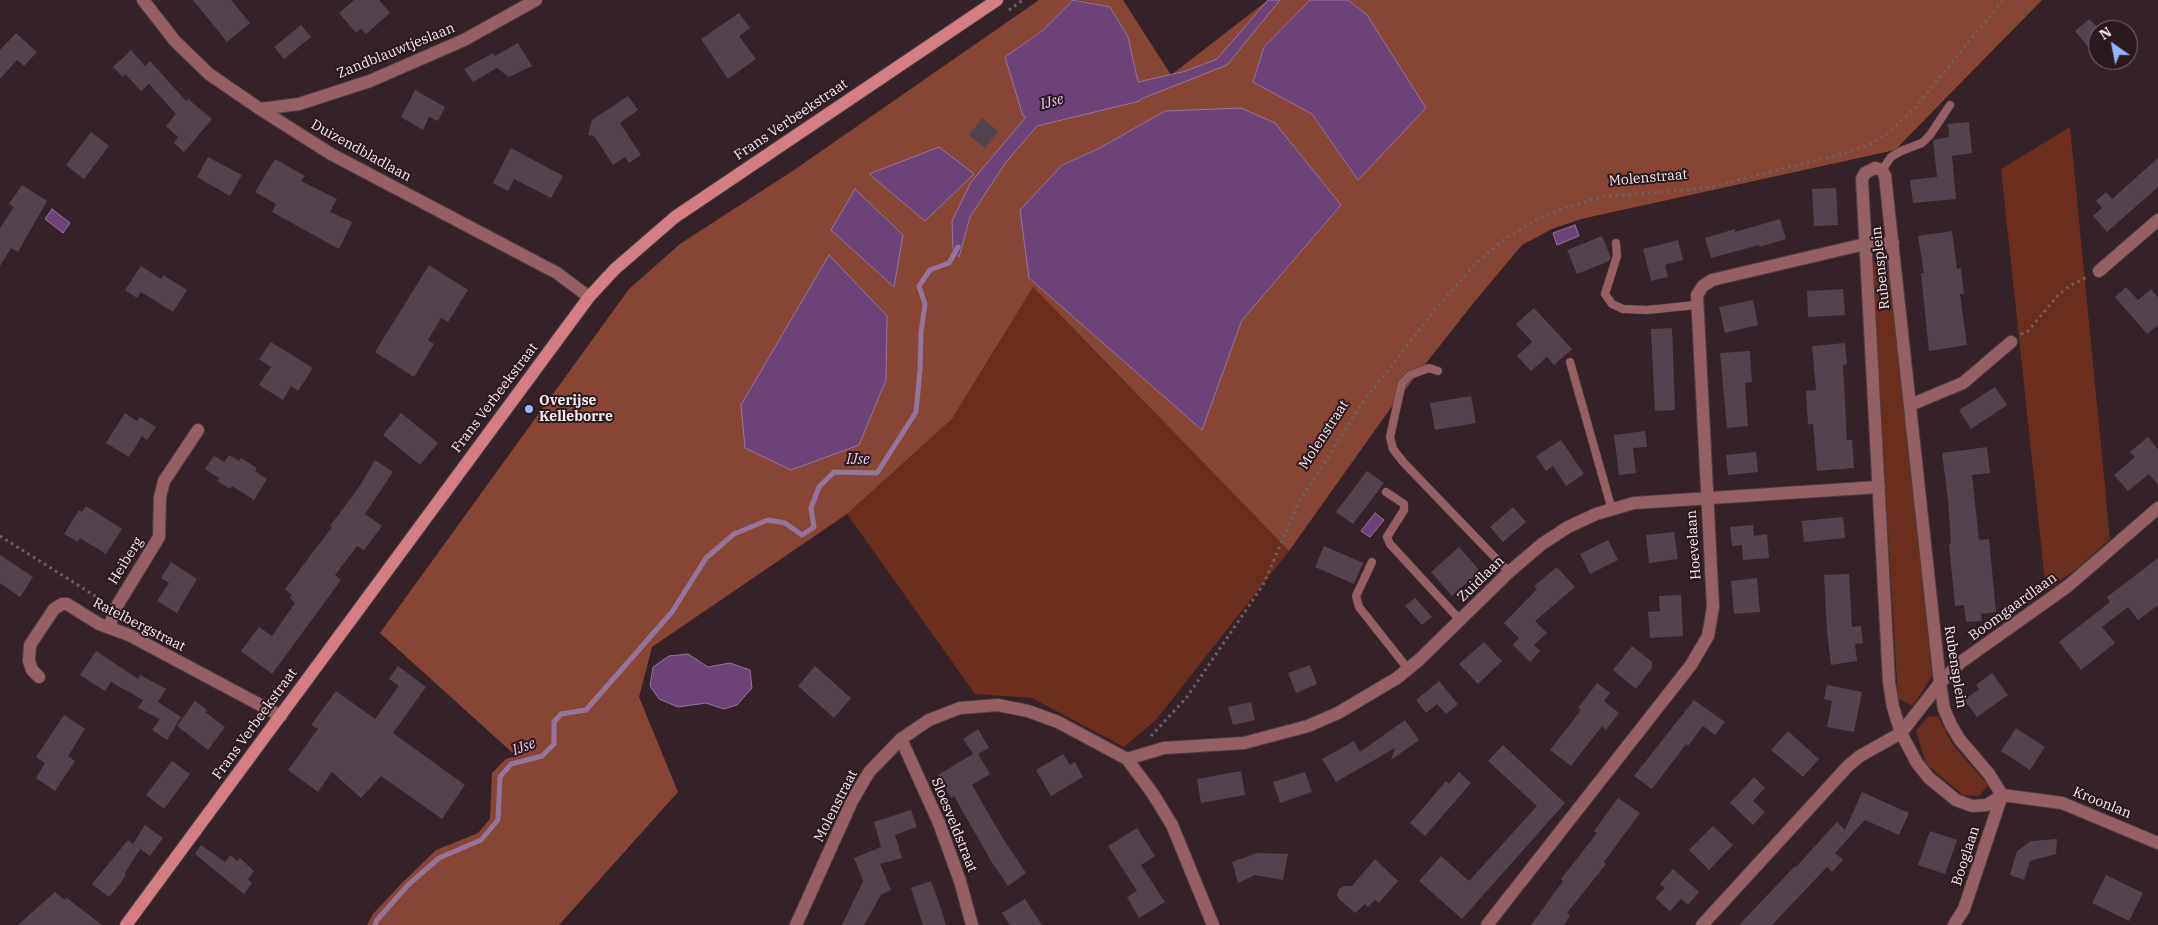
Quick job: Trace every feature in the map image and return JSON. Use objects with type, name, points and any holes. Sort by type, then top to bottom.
[{"type":"main road","name":"Frans Verbeekstraat","points":[[126,925],[588,297],[615,268],[675,217],[997,0]]},
{"type":"street","name":"Duizendbladlaan","points":[[143,0],[175,42],[209,74],[260,109],[331,154],[557,274],[588,297]]},
{"type":"street","name":"Zandblauwtjeslaan","points":[[260,109],[299,104],[370,81],[464,40],[536,0]]},
{"type":"street","name":"Rubensplein","points":[[1875,168],[1882,170],[1885,176],[1893,243],[1944,709],[1960,740],[1990,774],[2002,795],[1987,806],[1972,806],[1956,800],[1929,778],[1917,763],[1901,733],[1893,707],[1889,682],[1862,180],[1865,173],[1875,168]]},
{"type":"street","points":[[2099,270],[2158,220]]},
{"type":"street","name":"Hoevelaan","points":[[1487,925],[1691,665],[1708,636],[1713,607],[1696,305],[1697,295],[1703,286],[1712,280],[1865,244],[1893,243]]},
{"type":"street","points":[[1910,405],[1963,383],[2011,342]]},
{"type":"street","name":"Heiberg","points":[[109,627],[118,604],[159,537],[160,497],[164,482],[198,430]]},
{"type":"street","name":"Zuidlaan","points":[[1127,759],[1164,748],[1244,743],[1308,726],[1338,713],[1365,698],[1408,669],[1509,572],[1542,544],[1596,514],[1634,504],[1706,497],[1879,486]]},
{"type":"street","name":"Boomgaardlaan","points":[[1702,925],[1848,766],[1860,756],[1901,733],[1940,683],[1961,662],[2068,586],[2158,508]]},
{"type":"street","name":"Ratelbergstraat","points":[[39,677],[30,666],[28,651],[51,612],[58,606],[70,605],[98,624],[129,635],[281,716]]},
{"type":"street","name":"Molenstraat","points":[[796,925],[852,801],[869,772],[901,739],[929,720],[960,708],[998,705],[1028,711],[1058,722],[1127,759]]},
{"type":"street","name":"Sloesveldstraat","points":[[901,739],[942,832],[960,881],[972,925]]},
{"type":"street","points":[[1127,759],[1153,794],[1172,825],[1213,925]]},
{"type":"street","name":"Kroonlan","points":[[2002,795],[2062,803],[2155,842]]},
{"type":"street","name":"Booglaan","points":[[1954,925],[1964,909],[2002,795]]},
{"type":"street","points":[[2155,842],[2158,828]]},
{"type":"lane","points":[[1882,170],[1891,157],[1900,151],[1922,143],[1930,135],[1950,105]]},
{"type":"lane","points":[[1616,243],[1617,256],[1605,294],[1612,304],[1623,309],[1647,310],[1696,305]]},
{"type":"lane","points":[[1570,362],[1612,510]]},
{"type":"lane","points":[[1438,371],[1429,368],[1410,375],[1402,383],[1390,437],[1393,449],[1404,463],[1509,572]]},
{"type":"lane","points":[[1386,492],[1404,504],[1404,510],[1387,537],[1390,544],[1460,620]]},
{"type":"lane","points":[[1372,562],[1356,596],[1359,607],[1408,669]]},
{"type":"path","name":"Molenstraat","points":[[1150,737],[1187,697],[1263,585],[1298,504],[1363,402],[1438,306],[1479,260],[1502,241],[1533,222],[1563,208],[1602,198],[1706,188],[1848,152],[1871,144],[1887,134],[1915,108],[2003,0]]},
{"type":"path","points":[[2011,342],[2017,336],[2028,331],[2059,294],[2071,285],[2099,270]]},
{"type":"path","points":[[0,536],[100,599],[96,606]]},
{"type":"shaded area","points":[[1039,0],[1073,0],[1042,31],[1005,57],[1140,91],[1128,37],[1110,7],[1078,0],[1123,0],[1171,75],[1268,0],[1310,0],[1264,47],[1253,81],[1312,114],[1358,180],[1367,15],[1348,0],[2042,0],[1895,150],[1581,219],[1552,229],[1522,245],[1475,301],[1390,409],[1289,551],[1033,287],[952,419],[847,514],[652,647],[639,697],[678,792],[559,925],[367,925],[373,914],[436,850],[478,833],[490,819],[492,773],[506,759],[516,756],[380,633],[629,289],[680,244],[794,170]],"holes":[[[1098,149],[1341,205],[1242,320],[1202,429],[1061,165]],[[886,380],[859,444],[791,470]]]},
{"type":"shaded area","points":[[2070,127],[2110,539],[2079,567],[2046,591],[2001,169]]},
{"type":"shaded area","points":[[1889,257],[1932,676],[1913,706],[1898,699],[1872,263]]},
{"type":"shaded area","points":[[1033,287],[1289,551],[1155,721],[1124,747],[1032,698],[975,694],[847,514],[952,419]]},
{"type":"shaded area","points":[[1938,716],[1953,745],[1988,785],[1979,796],[1963,795],[1926,764],[1916,731],[1927,717]]},
{"type":"water","points":[[1073,0],[1110,7],[1128,37],[1138,82],[1186,71],[1217,59],[1268,0],[1280,0],[1227,65],[1140,101],[1037,126],[1006,162],[970,217],[959,257],[953,248],[952,221],[971,182],[1026,117],[1023,116],[1005,57],[1042,31]]},
{"type":"water","points":[[1310,0],[1348,0],[1367,15],[1426,108],[1358,180],[1312,114],[1253,82],[1264,47]]},
{"type":"water","points":[[1241,108],[1275,123],[1341,205],[1242,320],[1202,430],[1029,278],[1020,210],[1062,165],[1098,149],[1165,111]]},
{"type":"water","points":[[939,147],[974,174],[925,221],[869,174]]},
{"type":"water","points":[[855,189],[903,235],[894,287],[831,230]]},
{"type":"water","points":[[52,209],[70,223],[63,233],[45,219]]},
{"type":"water","points":[[1575,225],[1579,236],[1557,245],[1553,233]]},
{"type":"water","points":[[829,255],[887,316],[886,380],[859,445],[791,470],[745,448],[741,405]]},
{"type":"water","points":[[1375,513],[1384,520],[1370,537],[1361,531]]},
{"type":"water","points":[[688,654],[708,667],[730,663],[750,670],[752,688],[737,705],[724,709],[706,703],[678,707],[659,699],[650,686],[653,667],[669,656]]},
{"type":"building","points":[[193,0],[231,0],[250,23],[227,42]]},
{"type":"building","points":[[354,0],[379,0],[390,13],[366,34],[361,29],[356,33],[339,13]]},
{"type":"building","points":[[739,13],[750,28],[739,36],[756,59],[728,79],[701,39]]},
{"type":"building","points":[[2089,19],[2090,20],[2088,20],[2088,47],[2075,31]]},
{"type":"building","points":[[301,25],[311,37],[284,59],[274,47]]},
{"type":"building","points":[[16,33],[37,52],[24,66],[17,60],[0,79],[0,50]]},
{"type":"building","points":[[518,43],[532,66],[509,77],[497,68],[473,82],[464,69],[493,53],[495,56]]},
{"type":"building","points":[[131,50],[145,66],[150,61],[186,101],[188,99],[212,119],[184,152],[174,143],[178,137],[166,126],[176,114],[149,84],[141,91],[125,74],[123,77],[113,67]]},
{"type":"building","points":[[415,90],[445,107],[438,121],[429,117],[423,130],[401,117]]},
{"type":"building","points":[[628,96],[638,110],[620,123],[641,155],[629,163],[625,157],[613,165],[594,136],[588,135],[592,120]]},
{"type":"building","points":[[982,118],[998,131],[985,148],[969,135]]},
{"type":"building","points":[[1969,122],[1972,153],[1952,156],[1956,199],[1913,203],[1910,180],[1937,177],[1933,140],[1949,137],[1948,124]]},
{"type":"building","points":[[91,132],[109,146],[84,179],[66,165]]},
{"type":"building","points":[[511,148],[563,176],[551,198],[514,179],[508,191],[493,183]]},
{"type":"building","points":[[208,157],[242,175],[230,196],[197,177]]},
{"type":"building","points":[[2158,158],[2158,187],[2107,232],[2093,216],[2102,208],[2096,201],[2106,192],[2112,199]]},
{"type":"building","points":[[275,159],[305,176],[301,181],[337,199],[330,212],[352,222],[339,249],[272,212],[276,204],[255,192]]},
{"type":"building","points":[[22,185],[47,201],[18,252],[11,248],[0,266],[0,228],[14,207],[9,204]]},
{"type":"building","points":[[1836,188],[1838,225],[1814,226],[1812,189]]},
{"type":"building","points":[[1780,219],[1786,239],[1711,258],[1705,238],[1735,229],[1735,232]]},
{"type":"building","points":[[1952,231],[1957,269],[1961,268],[1964,294],[1960,294],[1967,345],[1929,351],[1921,273],[1924,273],[1918,236]]},
{"type":"building","points":[[1602,236],[1611,258],[1609,261],[1577,274],[1567,250]]},
{"type":"building","points":[[1678,240],[1683,260],[1665,265],[1668,277],[1651,281],[1643,249]]},
{"type":"building","points":[[429,265],[468,290],[448,322],[441,318],[428,340],[434,344],[414,377],[375,352]]},
{"type":"building","points":[[141,266],[161,279],[163,275],[187,290],[173,312],[141,292],[137,298],[125,290]]},
{"type":"building","points":[[2126,287],[2138,300],[2151,289],[2158,297],[2158,325],[2147,334],[2115,297]]},
{"type":"building","points":[[1843,289],[1845,315],[1808,317],[1807,291]]},
{"type":"building","points":[[1753,300],[1758,325],[1725,333],[1719,307]]},
{"type":"building","points":[[1534,308],[1572,349],[1554,365],[1547,357],[1531,371],[1517,356],[1532,342],[1516,324]]},
{"type":"building","points":[[1672,328],[1675,410],[1655,411],[1651,329]]},
{"type":"building","points":[[271,342],[313,368],[298,391],[291,386],[283,400],[259,385],[271,367],[259,359]]},
{"type":"building","points":[[1845,343],[1847,364],[1843,365],[1847,440],[1852,440],[1854,468],[1817,471],[1813,424],[1808,424],[1806,391],[1816,390],[1812,346]]},
{"type":"building","points":[[1750,351],[1752,382],[1745,383],[1748,426],[1727,428],[1720,353]]},
{"type":"building","points":[[1995,387],[2007,405],[1971,429],[1959,410]]},
{"type":"building","points":[[1471,396],[1476,423],[1435,430],[1430,403]]},
{"type":"building","points":[[125,413],[137,421],[140,417],[156,427],[147,440],[142,436],[129,457],[106,443]]},
{"type":"building","points":[[401,413],[438,443],[420,465],[383,435]]},
{"type":"building","points":[[1645,431],[1647,447],[1633,448],[1636,473],[1619,475],[1614,435]]},
{"type":"building","points":[[2148,437],[2158,449],[2158,485],[2149,474],[2128,491],[2114,475],[2135,457],[2130,452]]},
{"type":"building","points":[[1561,440],[1584,474],[1566,486],[1553,466],[1546,471],[1536,456]]},
{"type":"building","points":[[1987,447],[1990,473],[1972,475],[1979,540],[1989,539],[1996,612],[1981,614],[1982,621],[1966,622],[1964,605],[1955,606],[1949,544],[1951,543],[1948,500],[1942,453]]},
{"type":"building","points":[[1756,452],[1758,472],[1728,475],[1726,455]]},
{"type":"building","points":[[229,455],[239,461],[241,458],[257,468],[255,471],[267,479],[254,500],[232,486],[230,489],[217,481],[219,478],[205,469],[214,456],[224,462]]},
{"type":"building","points":[[375,460],[393,472],[365,514],[382,526],[364,550],[357,546],[335,575],[341,580],[272,674],[241,651],[259,627],[272,636],[295,603],[290,598],[292,595],[285,589],[332,527],[330,526],[359,487]]},
{"type":"building","points":[[1367,471],[1384,483],[1353,524],[1336,512]]},
{"type":"building","points":[[86,506],[122,529],[106,554],[80,538],[78,542],[64,534],[79,510],[82,512]]},
{"type":"building","points":[[1513,507],[1526,522],[1503,542],[1490,527]]},
{"type":"building","points":[[1843,517],[1845,538],[1804,542],[1802,521]]},
{"type":"building","points":[[1753,525],[1754,536],[1767,534],[1769,558],[1743,560],[1742,545],[1732,546],[1730,527]]},
{"type":"building","points":[[1674,532],[1678,559],[1649,563],[1646,535]]},
{"type":"building","points":[[1608,540],[1618,560],[1590,574],[1580,554]]},
{"type":"building","points":[[1324,546],[1363,563],[1354,584],[1315,567]]},
{"type":"building","points":[[1459,547],[1480,571],[1452,596],[1431,572]]},
{"type":"building","points":[[0,555],[33,577],[20,597],[0,583]]},
{"type":"building","points":[[2158,558],[2158,605],[2138,620],[2128,607],[2102,627],[2115,643],[2081,670],[2059,642],[2110,602],[2107,597]]},
{"type":"building","points":[[171,562],[197,579],[177,613],[157,601],[169,583],[161,578]]},
{"type":"building","points":[[1557,567],[1575,587],[1535,621],[1547,633],[1534,645],[1540,651],[1530,662],[1513,645],[1519,638],[1504,623],[1537,589],[1534,586]]},
{"type":"building","points":[[1849,574],[1852,627],[1861,626],[1863,643],[1855,644],[1857,661],[1831,665],[1824,575]]},
{"type":"building","points":[[1757,578],[1760,612],[1734,614],[1731,581]]},
{"type":"building","points":[[1681,595],[1683,636],[1650,638],[1648,612],[1660,611],[1659,596]]},
{"type":"building","points":[[1415,598],[1432,617],[1422,625],[1405,606]]},
{"type":"building","points":[[1484,642],[1502,661],[1478,684],[1459,664]]},
{"type":"building","points":[[1632,646],[1652,662],[1652,668],[1636,689],[1613,670]]},
{"type":"building","points":[[96,651],[138,679],[140,675],[166,689],[158,702],[181,717],[167,740],[152,730],[160,719],[138,708],[143,700],[111,682],[105,691],[80,675]]},
{"type":"building","points":[[1310,665],[1317,684],[1296,693],[1288,673]]},
{"type":"building","points":[[398,666],[426,687],[393,733],[465,785],[442,819],[381,776],[361,798],[332,772],[318,792],[288,770],[318,729],[311,725],[336,691],[375,719],[399,686],[389,679]]},
{"type":"building","points":[[815,666],[851,698],[834,718],[798,686]]},
{"type":"building","points":[[1992,673],[2008,695],[1977,717],[1964,700],[1979,689],[1976,685]]},
{"type":"building","points":[[1439,681],[1458,704],[1446,714],[1437,704],[1426,713],[1416,700]]},
{"type":"building","points":[[1597,683],[1610,693],[1604,701],[1619,713],[1606,730],[1602,726],[1571,766],[1550,750],[1581,710],[1578,708]]},
{"type":"building","points":[[1827,685],[1862,692],[1854,732],[1827,727],[1832,701],[1824,699]]},
{"type":"building","points":[[1694,700],[1725,722],[1715,735],[1703,726],[1688,746],[1686,744],[1652,789],[1634,776]]},
{"type":"building","points":[[195,701],[207,710],[205,712],[225,727],[208,750],[177,726]]},
{"type":"building","points":[[1251,702],[1255,720],[1233,725],[1228,707]]},
{"type":"building","points":[[64,715],[85,729],[68,756],[75,761],[55,791],[36,778],[45,763],[36,757]]},
{"type":"building","points":[[1405,720],[1419,740],[1391,760],[1395,748],[1336,782],[1322,759],[1354,741],[1360,752]]},
{"type":"building","points":[[2016,728],[2045,747],[2030,770],[2001,751]]},
{"type":"building","points":[[978,729],[989,748],[978,754],[990,774],[972,785],[1002,837],[1026,873],[1008,886],[991,861],[954,796],[951,798],[938,775],[973,754],[963,739]]},
{"type":"building","points":[[1788,731],[1819,759],[1803,777],[1771,750]]},
{"type":"building","points":[[1503,745],[1565,803],[1462,919],[1419,881],[1441,856],[1469,881],[1537,806],[1488,761]]},
{"type":"building","points":[[1063,754],[1070,765],[1075,762],[1083,777],[1051,796],[1036,770]]},
{"type":"building","points":[[172,761],[190,774],[164,809],[146,795]]},
{"type":"building","points":[[1241,771],[1245,795],[1201,803],[1197,779]]},
{"type":"building","points":[[1305,772],[1312,792],[1280,803],[1273,782]]},
{"type":"building","points":[[1459,772],[1471,783],[1425,836],[1410,823],[1446,781],[1449,784]]},
{"type":"building","points":[[1754,777],[1765,788],[1753,801],[1765,812],[1753,825],[1730,803]]},
{"type":"building","points":[[1862,792],[1909,813],[1899,835],[1865,820],[1835,853],[1843,860],[1832,872],[1827,867],[1772,925],[1739,925],[1837,822],[1845,830]]},
{"type":"building","points":[[1618,798],[1640,813],[1604,862],[1606,864],[1567,913],[1570,916],[1564,925],[1531,925],[1563,881],[1561,879],[1597,833],[1594,831]]},
{"type":"building","points":[[911,810],[917,827],[895,835],[902,858],[880,864],[891,890],[881,895],[864,925],[842,925],[863,881],[854,858],[881,847],[874,822]]},
{"type":"building","points":[[145,825],[163,838],[150,856],[133,844]]},
{"type":"building","points":[[1713,826],[1733,845],[1709,870],[1689,850]]},
{"type":"building","points":[[1137,828],[1155,856],[1141,865],[1165,902],[1139,918],[1127,897],[1137,891],[1108,846]]},
{"type":"building","points":[[1930,831],[1957,840],[1945,874],[1918,865]]},
{"type":"building","points":[[2057,839],[2056,854],[2030,861],[2024,880],[2010,875],[2017,851],[2031,841]]},
{"type":"building","points":[[128,840],[140,849],[120,884],[109,897],[92,884]]},
{"type":"building","points":[[201,845],[225,862],[230,855],[237,861],[240,858],[254,871],[248,879],[252,883],[244,894],[195,854]]},
{"type":"building","points":[[1257,853],[1288,854],[1283,880],[1255,875],[1238,883],[1232,862]]},
{"type":"building","points":[[1375,859],[1398,881],[1379,903],[1375,900],[1368,907],[1365,904],[1355,913],[1339,899],[1337,895],[1339,889],[1344,886],[1352,886]]},
{"type":"building","points":[[1673,869],[1699,892],[1688,905],[1681,899],[1670,911],[1655,898],[1665,888],[1660,884]]},
{"type":"building","points":[[2106,875],[2143,893],[2129,921],[2092,903]]},
{"type":"building","points":[[931,881],[946,925],[923,925],[911,888]]},
{"type":"building","points":[[55,892],[65,900],[67,898],[102,925],[18,925]]},
{"type":"building","points":[[1025,899],[1042,925],[1010,925],[1002,913]]},
{"type":"waterway","name":"IJse","points":[[375,925],[377,920],[408,885],[439,858],[481,840],[498,820],[500,777],[511,764],[542,756],[554,744],[554,722],[561,714],[586,710],[672,612],[706,558],[734,534],[768,520],[785,523],[802,535],[814,527],[811,508],[819,487],[834,472],[877,473],[916,412],[921,333],[925,304],[919,286],[930,270],[949,263],[958,247]]},
{"type":"place","name":"Overijse Kelleborre","points":[[529,409]]}]
